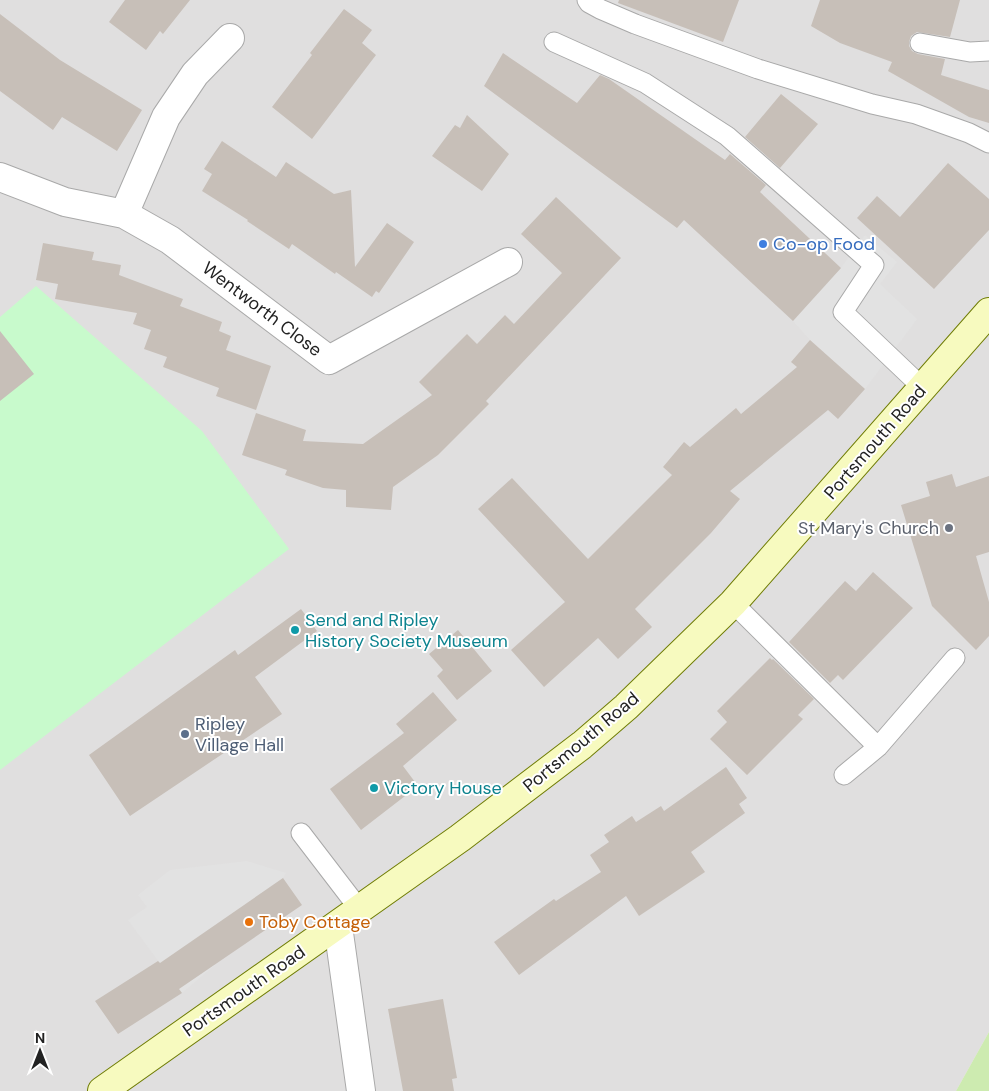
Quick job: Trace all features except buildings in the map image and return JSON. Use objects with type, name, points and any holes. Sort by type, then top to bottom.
[{"type":"main road","name":"Portsmouth Road","points":[[102,1091],[338,926],[460,838],[582,745],[655,680],[732,603],[989,312]]},
{"type":"street","points":[[124,214],[166,117],[194,74],[230,38]]},
{"type":"street","name":"Wentworth Close","points":[[0,177],[65,202],[124,214],[170,240],[329,360],[508,262]]},
{"type":"street","points":[[338,926],[362,1091]]},
{"type":"lane","points":[[587,0],[600,10],[758,69],[872,104],[916,114],[969,133],[989,143]]},
{"type":"lane","points":[[554,42],[645,83],[726,136],[874,265],[843,312],[923,388]]},
{"type":"lane","points":[[920,43],[970,52],[989,51]]},
{"type":"lane","points":[[732,603],[878,747]]},
{"type":"lane","points":[[844,775],[878,747],[955,658]]},
{"type":"lane","points":[[301,833],[360,910]]},
{"type":"shaded area","points":[[0,0],[989,0],[989,1032],[956,1091],[0,1091]]},
{"type":"shaded area","points":[[865,235],[897,262],[880,284],[917,319],[865,389],[810,340],[793,321],[841,268]]},
{"type":"shaded area","points":[[247,861],[286,873],[283,878],[197,938],[215,965],[182,993],[128,920],[147,907],[138,895],[170,870]]},
{"type":"green space","points":[[36,286],[202,431],[289,549],[0,770],[0,317]]},
{"type":"green space","points":[[989,1032],[989,1091],[956,1091]]},
{"type":"place","name":"Co-op Food","points":[[763,244]]},
{"type":"place","name":"St Mary's Church","points":[[949,528]]},
{"type":"place","name":"Send and Ripley History Society Museum","points":[[295,630]]},
{"type":"place","name":"Ripley Village Hall","points":[[185,734]]},
{"type":"place","name":"Victory House","points":[[374,788]]},
{"type":"place","name":"Toby Cottage","points":[[249,922]]}]
